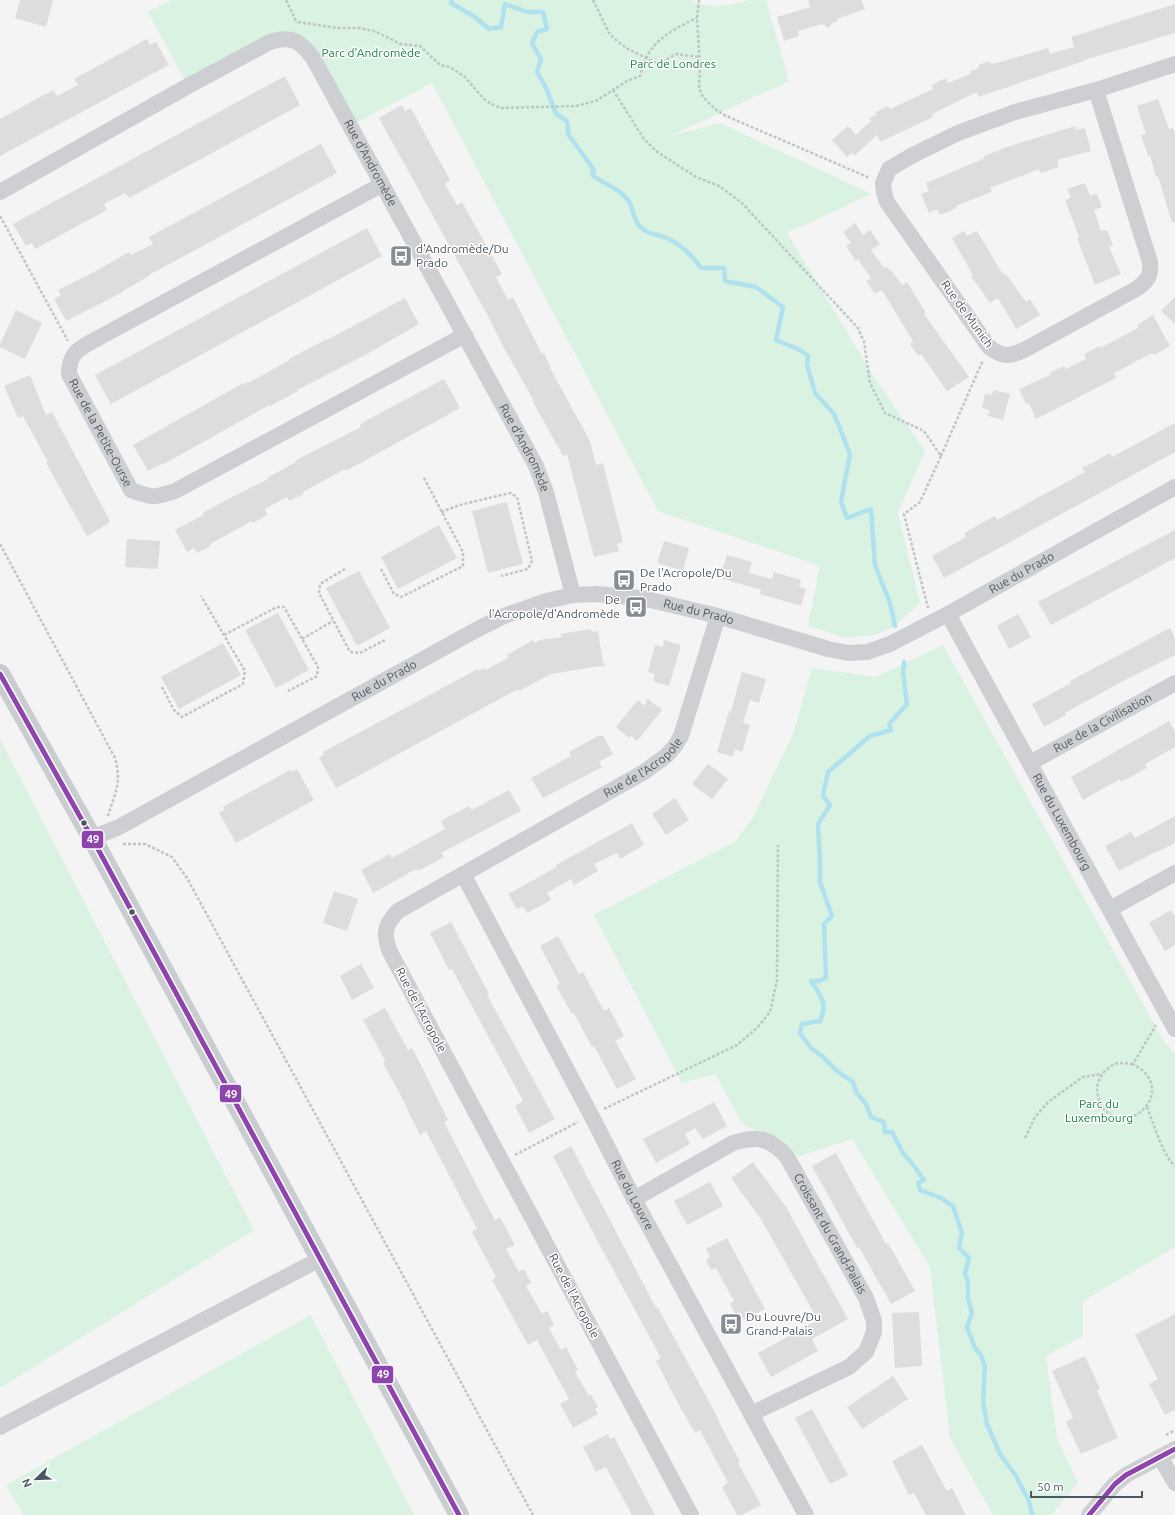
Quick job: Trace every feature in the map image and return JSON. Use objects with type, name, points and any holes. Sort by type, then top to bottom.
[{"type":"main road","points":[[0,674],[92,838],[458,1515]]},
{"type":"street","name":"Rue d'Andromède","points":[[0,192],[188,86],[270,42],[281,39],[298,42],[313,58],[465,335],[541,478],[573,595]]},
{"type":"street","points":[[883,184],[889,169],[898,163],[958,134],[1015,112],[1096,90],[1175,64]]},
{"type":"street","name":"Rue de Munich","points":[[883,184],[887,202],[989,347],[997,353],[1006,356],[1015,354],[1138,288],[1146,282],[1151,273],[1150,262],[1096,90]]},
{"type":"street","points":[[74,354],[79,349],[91,342],[382,185]]},
{"type":"street","name":"Rue de la Petite-Ourse","points":[[74,354],[69,364],[69,374],[131,490],[148,497],[158,497],[182,487],[465,335]]},
{"type":"street","name":"Rue du Prado","points":[[92,838],[119,826],[476,630],[504,616],[546,601],[573,595],[596,594],[642,598],[718,616],[828,649],[848,653],[867,652],[890,644],[941,618],[1175,487]]},
{"type":"street","name":"Rue de l'Acropole","points":[[692,1515],[390,952],[385,939],[389,920],[398,911],[644,772],[666,756],[675,746],[686,723],[718,616]]},
{"type":"street","name":"Rue du Luxembourg","points":[[941,618],[1030,763],[1175,1029]]},
{"type":"street","name":"Rue de la Civilisation","points":[[1030,763],[1175,683]]},
{"type":"street","points":[[1110,909],[1175,873]]},
{"type":"street","name":"Rue du Louvre","points":[[463,874],[634,1199],[751,1414],[803,1514]]},
{"type":"street","name":"Croissant du Grand-Palais","points":[[634,1199],[733,1143],[745,1139],[756,1138],[768,1141],[779,1148],[787,1157],[866,1298],[874,1321],[874,1332],[866,1352],[849,1366],[751,1414]]},
{"type":"street","points":[[0,1427],[320,1259]]},
{"type":"street","points":[[1089,1515],[1115,1484],[1126,1475],[1175,1449]]},
{"type":"street","points":[[1160,1457],[1175,1483]]},
{"type":"path","points":[[593,0],[609,33],[628,49],[658,64],[676,54],[700,57]]},
{"type":"path","points":[[699,0],[697,18],[700,57],[699,88],[703,97],[715,109],[726,116],[883,184]]},
{"type":"path","points":[[298,22],[338,28],[360,28],[374,31],[401,44],[420,46],[440,64],[450,67],[465,77],[483,98],[491,104],[501,108],[576,106],[596,101],[628,81],[640,76],[650,50],[680,26],[697,18]]},
{"type":"path","points":[[613,90],[644,139],[656,151],[696,177],[718,186],[742,203],[858,328],[864,342],[870,383],[885,412],[924,431],[941,456]]},
{"type":"path","points":[[0,216],[65,334],[74,354]]},
{"type":"path","points":[[941,618],[929,609],[904,514],[920,502],[989,347]]},
{"type":"path","points":[[381,569],[394,594],[401,597],[463,566],[463,552],[423,476]]},
{"type":"path","points":[[442,512],[460,505],[510,492],[518,497],[532,560],[528,569],[501,576]]},
{"type":"path","points":[[0,544],[115,758],[118,771],[118,784],[108,817]]},
{"type":"path","points":[[346,569],[320,584],[319,594],[350,652],[360,653],[385,640]]},
{"type":"path","points":[[162,688],[174,710],[182,717],[243,684],[245,672],[202,596]]},
{"type":"path","points":[[224,635],[277,607],[284,607],[318,667],[317,676],[288,691]]},
{"type":"path","points":[[302,639],[333,621]]},
{"type":"path","points":[[123,844],[145,844],[172,857],[186,878],[533,1515]]},
{"type":"path","points":[[502,1162],[591,1115],[737,1045],[757,1028],[770,1012],[777,980],[778,845]]},
{"type":"path","points":[[1133,1064],[1164,1011]]},
{"type":"path","points":[[1025,1138],[1035,1117],[1048,1102],[1083,1077],[1101,1074],[1116,1064],[1133,1064],[1144,1071],[1151,1082],[1152,1095],[1147,1107],[1133,1118],[1115,1117],[1101,1107],[1096,1090],[1101,1074]]},
{"type":"path","points":[[1147,1107],[1164,1149],[1171,1163],[1175,1166]]},
{"type":"green space","points":[[171,0],[691,0],[700,4],[715,6],[730,5],[749,0],[766,0],[789,81],[670,136],[720,123],[871,194],[787,233],[873,375],[925,451],[898,513],[920,603],[895,626],[874,635],[846,638],[808,626],[820,566],[658,511],[432,83],[350,126],[313,58],[290,39],[188,86],[148,12]]},
{"type":"green space","name":"Parc du Luxembourg","points":[[943,645],[1163,1040],[1175,1054],[1175,1247],[1083,1301],[1083,1336],[1046,1356],[1057,1438],[1078,1483],[1051,1515],[993,1515],[950,1438],[930,1267],[852,1139],[799,1156],[742,1123],[715,1074],[682,1083],[594,915],[736,841],[753,817],[793,734],[812,668],[876,677]]},
{"type":"green space","points":[[0,739],[254,1230],[0,1388]]},
{"type":"green space","points":[[311,1315],[414,1515],[23,1515],[6,1485]]},
{"type":"building","points":[[20,0],[53,0],[46,27],[15,18]]},
{"type":"building","points":[[808,0],[861,0],[865,9],[837,19],[838,21],[832,23],[829,28],[822,24],[798,31],[799,36],[784,41],[777,17],[810,7]]},
{"type":"building","points":[[1175,4],[1175,33],[1084,60],[978,97],[977,92],[932,114],[933,117],[880,142],[877,135],[855,155],[852,153],[847,157],[832,140],[848,126],[856,135],[871,121],[869,118],[877,114],[876,112],[888,106],[890,109],[933,89],[931,85],[946,78],[948,83],[970,74],[970,71],[979,68],[978,65],[990,61],[991,64],[997,63],[1048,48],[1050,54],[1074,47],[1071,37]]},
{"type":"building","points":[[147,39],[150,45],[156,42],[169,65],[0,156],[0,119],[53,90],[57,96],[78,85],[74,79]]},
{"type":"building","points":[[285,76],[300,105],[129,198],[125,193],[104,204],[107,210],[35,249],[32,243],[26,246],[13,224]]},
{"type":"building","points":[[1158,99],[1169,129],[1173,128],[1175,134],[1175,222],[1172,223],[1158,176],[1156,177],[1150,155],[1148,156],[1141,135],[1146,134],[1137,106]]},
{"type":"building","points":[[402,105],[405,111],[411,108],[450,180],[445,184],[457,205],[462,202],[502,274],[496,277],[508,300],[513,297],[542,354],[544,353],[550,368],[590,441],[596,465],[603,463],[623,542],[617,544],[619,551],[594,557],[567,454],[563,456],[379,118]]},
{"type":"building","points":[[1075,126],[1076,130],[1085,128],[1091,151],[1057,160],[1059,167],[1040,173],[1039,169],[990,188],[992,192],[956,206],[957,208],[940,215],[937,209],[929,213],[921,194],[929,191],[926,183],[985,158],[984,156],[1010,146]]},
{"type":"building","points":[[321,144],[337,173],[149,275],[123,292],[66,321],[54,299],[61,295],[58,290],[129,252],[131,255],[153,244],[149,237]]},
{"type":"building","points":[[1085,183],[1090,196],[1097,194],[1102,207],[1094,210],[1101,231],[1107,230],[1113,246],[1109,247],[1121,274],[1095,285],[1077,238],[1079,237],[1065,200],[1071,198],[1067,189]]},
{"type":"building","points":[[855,223],[863,235],[870,230],[880,244],[871,250],[884,268],[887,267],[890,271],[891,270],[902,285],[907,282],[926,313],[924,314],[969,377],[947,391],[921,354],[918,356],[910,344],[913,342],[911,338],[882,290],[875,294],[866,281],[871,278],[858,259],[856,261],[846,246],[851,243],[843,232]]},
{"type":"building","points":[[367,228],[382,256],[111,404],[95,375]]},
{"type":"building","points":[[964,231],[967,236],[977,231],[1000,270],[1005,275],[1006,274],[1026,302],[1030,299],[1040,315],[1016,329],[998,298],[990,303],[971,276],[973,275],[952,238]]},
{"type":"building","points":[[1175,297],[1175,324],[1161,311]]},
{"type":"building","points":[[405,298],[419,324],[367,354],[297,390],[298,391],[270,406],[269,405],[162,465],[148,471],[133,445],[240,385],[248,383],[290,360],[289,359]]},
{"type":"building","points":[[16,310],[42,323],[25,359],[0,347]]},
{"type":"building","points":[[1153,315],[1170,346],[1154,355],[1152,353],[1114,373],[1116,378],[1036,419],[1029,403],[1026,404],[1019,389],[1050,375],[1049,373],[1064,366],[1066,369],[1086,359],[1084,354],[1100,346],[1100,348],[1138,328],[1137,325]]},
{"type":"building","points":[[30,375],[46,415],[52,412],[109,519],[109,523],[87,536],[46,463],[48,462],[23,416],[18,418],[4,386]]},
{"type":"building","points":[[444,379],[460,408],[346,471],[345,469],[303,492],[304,494],[289,501],[287,497],[265,509],[267,515],[253,523],[252,521],[210,544],[211,546],[197,553],[194,548],[187,552],[175,530],[203,515],[203,513],[213,507],[268,479],[267,478],[304,456],[361,427],[360,425],[367,420]]},
{"type":"building","points":[[994,390],[1010,394],[1003,420],[988,416],[990,410],[982,408],[985,394],[992,395]]},
{"type":"building","points":[[1175,423],[1175,452],[944,578],[932,556],[966,537],[964,533],[995,516],[997,520],[1085,472],[1082,468],[1110,453],[1112,457]]},
{"type":"building","points":[[507,502],[523,564],[488,573],[472,511]]},
{"type":"building","points":[[439,525],[457,558],[398,589],[381,557]]},
{"type":"building","points":[[1175,530],[1175,558],[1051,625],[1038,602]]},
{"type":"building","points":[[127,539],[160,541],[158,569],[125,567]]},
{"type":"building","points":[[664,541],[689,548],[683,571],[657,563]]},
{"type":"building","points":[[727,555],[752,562],[749,573],[772,579],[774,572],[801,580],[799,587],[806,589],[801,606],[760,594],[761,590],[720,578]]},
{"type":"building","points":[[359,571],[390,628],[357,646],[326,588]]},
{"type":"building","points":[[278,613],[309,670],[276,688],[245,630]]},
{"type":"building","points":[[1018,614],[1031,637],[1009,649],[997,626]]},
{"type":"building","points":[[1170,628],[1175,638],[1175,655],[1121,682],[1065,713],[1066,715],[1044,727],[1032,704],[1071,683],[1070,681]]},
{"type":"building","points":[[591,629],[592,632],[598,631],[603,662],[606,665],[604,665],[604,667],[600,666],[551,674],[519,691],[518,689],[336,788],[319,758],[324,755],[323,752],[478,669],[479,671],[484,668],[486,670],[508,658],[507,655],[533,640],[535,643],[540,640],[562,637],[561,634]]},
{"type":"building","points":[[664,640],[681,645],[669,686],[653,681],[655,674],[648,672],[655,645],[663,647]]},
{"type":"building","points":[[223,643],[241,675],[179,709],[161,677]]},
{"type":"building","points":[[742,672],[766,679],[759,703],[750,700],[743,723],[750,725],[742,752],[735,749],[733,757],[717,752]]},
{"type":"building","points":[[647,698],[662,710],[637,741],[631,736],[629,738],[616,727],[638,700],[645,706]]},
{"type":"building","points":[[1169,721],[1175,732],[1175,747],[1145,764],[1147,768],[1121,782],[1120,779],[1083,800],[1071,777]]},
{"type":"building","points":[[598,736],[603,736],[613,754],[599,762],[602,767],[543,798],[531,778],[571,756],[569,752]]},
{"type":"building","points":[[708,764],[728,779],[712,799],[692,784]]},
{"type":"building","points":[[297,769],[314,800],[236,843],[219,813],[224,810],[223,807],[290,770],[292,772]]},
{"type":"building","points":[[509,790],[521,811],[441,853],[444,857],[418,871],[416,869],[373,893],[361,870],[390,854],[392,858],[445,829],[441,821],[469,806],[472,810]]},
{"type":"building","points":[[675,798],[689,820],[666,835],[652,814]]},
{"type":"building","points":[[1175,816],[1175,843],[1119,871],[1105,846],[1131,832],[1135,838]]},
{"type":"building","points":[[632,823],[644,845],[620,859],[617,853],[594,864],[598,871],[574,885],[571,879],[547,893],[551,900],[527,913],[523,906],[517,909],[508,894],[557,867],[556,865]]},
{"type":"building","points":[[334,891],[358,899],[347,931],[323,923]]},
{"type":"building","points":[[1171,910],[1175,917],[1175,945],[1165,951],[1149,923]]},
{"type":"building","points":[[451,922],[489,994],[487,995],[555,1119],[529,1133],[515,1106],[523,1101],[452,969],[449,970],[430,933]]},
{"type":"building","points":[[558,936],[579,974],[583,972],[604,1011],[609,1008],[624,1036],[615,1041],[636,1079],[617,1089],[594,1046],[592,1047],[574,1013],[572,1014],[556,986],[560,984],[540,946]]},
{"type":"building","points":[[361,964],[374,988],[352,1000],[340,976]]},
{"type":"building","points":[[385,1008],[408,1050],[412,1048],[422,1067],[448,1120],[444,1122],[495,1220],[500,1217],[515,1245],[506,1249],[519,1272],[524,1269],[531,1283],[526,1286],[542,1314],[547,1311],[554,1325],[549,1328],[561,1350],[566,1347],[578,1370],[575,1372],[589,1396],[591,1394],[598,1407],[595,1409],[598,1414],[573,1428],[560,1404],[569,1399],[537,1340],[528,1345],[492,1280],[496,1277],[472,1232],[477,1229],[426,1131],[420,1135],[407,1107],[383,1063],[386,1062],[363,1020]]},
{"type":"building","points":[[714,1102],[727,1126],[703,1139],[695,1128],[685,1134],[690,1144],[656,1163],[643,1139]]},
{"type":"building","points":[[571,1146],[656,1308],[658,1308],[719,1420],[740,1462],[738,1463],[761,1505],[742,1515],[737,1515],[722,1487],[728,1483],[700,1430],[695,1433],[679,1405],[656,1361],[661,1358],[553,1156]]},
{"type":"building","points":[[836,1153],[886,1244],[888,1243],[915,1291],[891,1304],[859,1247],[857,1248],[812,1166]]},
{"type":"building","points":[[753,1162],[786,1207],[848,1319],[812,1339],[818,1351],[771,1377],[758,1353],[818,1320],[762,1221],[731,1178]]},
{"type":"building","points":[[710,1182],[723,1206],[687,1225],[674,1201]]},
{"type":"building","points":[[727,1238],[765,1309],[744,1320],[740,1312],[735,1314],[730,1303],[734,1301],[716,1268],[711,1270],[706,1260],[710,1257],[706,1249]]},
{"type":"building","points":[[919,1312],[922,1366],[895,1368],[892,1313]]},
{"type":"building","points":[[1175,1314],[1175,1410],[1165,1415],[1149,1384],[1158,1379],[1135,1335]]},
{"type":"building","points":[[1085,1356],[1100,1389],[1097,1390],[1118,1438],[1081,1454],[1066,1422],[1073,1418],[1052,1371]]},
{"type":"building","points":[[893,1376],[908,1399],[862,1429],[847,1407]]},
{"type":"building","points":[[812,1409],[848,1475],[830,1484],[795,1418]]},
{"type":"building","points":[[608,1434],[610,1439],[614,1437],[655,1515],[632,1515],[606,1467],[596,1472],[583,1447]]},
{"type":"building","points":[[922,1445],[947,1491],[952,1488],[966,1515],[926,1515],[914,1493],[909,1495],[892,1461]]},
{"type":"waterway","points":[[452,0],[451,3],[475,17],[489,29],[501,27],[505,4],[527,12],[543,12],[547,29],[537,32],[532,43],[541,59],[537,72],[547,90],[556,114],[567,121],[568,134],[594,170],[592,175],[616,189],[628,200],[636,221],[641,228],[648,232],[667,238],[677,244],[690,255],[701,268],[724,268],[725,281],[756,287],[783,307],[776,340],[800,350],[808,356],[807,365],[815,393],[834,414],[850,454],[841,502],[847,518],[871,509],[875,565],[890,603],[895,626]]},
{"type":"waterway","points":[[904,662],[903,674],[907,704],[889,724],[891,730],[870,736],[828,772],[823,796],[830,805],[818,824],[820,882],[832,916],[824,924],[826,978],[819,981],[811,981],[822,1000],[823,1009],[820,1021],[802,1024],[800,1033],[811,1048],[822,1056],[837,1071],[853,1082],[856,1092],[866,1104],[871,1117],[884,1122],[885,1132],[892,1132],[903,1153],[924,1180],[918,1183],[920,1190],[941,1198],[953,1206],[962,1233],[959,1248],[969,1258],[965,1274],[968,1281],[968,1298],[972,1313],[967,1327],[975,1348],[981,1355],[985,1366],[983,1401],[987,1424],[1000,1454],[1016,1476],[1029,1501],[1032,1515]]},
{"type":"transit line","name":"49","points":[[0,674],[92,838],[459,1515]]},
{"type":"transit line","name":"49","points":[[1089,1515],[1115,1484],[1126,1475],[1175,1449]]},
{"type":"place","name":"d'Andromède/Du Prado","points":[[401,256]]},
{"type":"place","name":"De l'Acropole/Du Prado","points":[[624,580]]},
{"type":"place","name":"De l'Acropole/d'Andromède","points":[[636,607]]},
{"type":"place","name":"Du Louvre/Du Grand-Palais","points":[[731,1324]]},
{"type":"park label","name":"Parc d'Andromède","points":[[371,53]]},
{"type":"park label","name":"Parc de Londres","points":[[673,64]]}]
